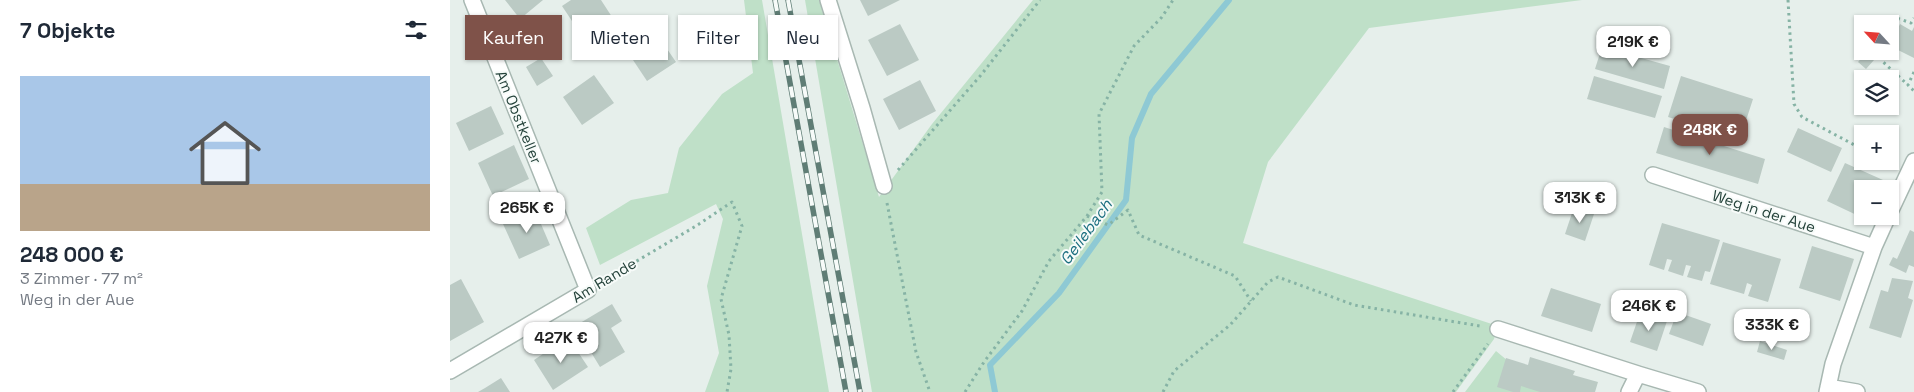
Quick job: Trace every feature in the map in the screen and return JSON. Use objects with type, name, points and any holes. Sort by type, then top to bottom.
[{"type":"street","name":"Am Obstkeller","points":[[472,0],[588,290]]},
{"type":"street","points":[[828,0],[884,186]]},
{"type":"street","points":[[1899,193],[1914,161]]},
{"type":"street","name":"Weg in der Aue","points":[[1653,175],[1874,247]]},
{"type":"street","points":[[1857,392],[1827,389],[1833,364],[1874,247],[1884,225]]},
{"type":"street","name":"Am Rande","points":[[450,371],[588,290]]},
{"type":"street","points":[[1503,331],[1698,392]]},
{"type":"street","points":[[1629,392],[1638,374]]},
{"type":"path","points":[[930,392],[916,352],[884,186],[981,75],[1040,0]]},
{"type":"path","points":[[965,392],[984,362],[1022,312],[1049,261],[1087,216],[1102,192],[1099,114],[1134,46],[1162,17],[1173,0]]},
{"type":"path","points":[[1788,0],[1794,104],[1802,117],[1854,145]]},
{"type":"path","points":[[1899,19],[1911,23],[1914,18]]},
{"type":"path","points":[[1881,60],[1914,91]]},
{"type":"path","points":[[1908,84],[1914,72]]},
{"type":"path","name":"Am Rande","points":[[588,290],[696,226],[732,202],[742,226],[722,299],[729,335],[731,369],[727,392]]},
{"type":"path","points":[[1087,216],[1108,225],[1128,210],[1139,236],[1235,276],[1251,301]]},
{"type":"path","points":[[1163,392],[1174,370],[1230,325],[1268,282],[1278,277],[1354,305],[1503,331],[1453,392]]},
{"type":"green space","points":[[744,0],[762,0],[768,35],[768,60],[772,60],[829,392],[705,392],[719,353],[707,286],[723,219],[716,204],[600,265],[586,228],[631,200],[668,193],[679,148],[722,94],[753,73],[751,60],[758,60],[758,15],[746,15]]},
{"type":"green space","points":[[805,0],[819,0],[824,15],[808,15]]},
{"type":"green space","points":[[1033,0],[1582,0],[1369,28],[1268,162],[1243,243],[1498,326],[1494,339],[1456,392],[872,392],[815,60],[837,60],[879,197],[932,124]]},
{"type":"green space","points":[[1496,351],[1545,392],[1465,392]]},
{"type":"building","points":[[505,0],[543,0],[525,15],[517,15]]},
{"type":"building","points":[[571,0],[601,0],[611,15],[572,15],[572,21],[562,6]]},
{"type":"building","points":[[860,0],[900,0],[868,16]]},
{"type":"building","points":[[900,24],[919,60],[887,76],[868,40]]},
{"type":"building","points":[[1900,24],[1912,31],[1914,27],[1914,58],[1899,50]]},
{"type":"building","points":[[1602,47],[1670,66],[1664,89],[1595,69]]},
{"type":"building","points":[[668,50],[676,62],[647,81],[633,60],[668,60]]},
{"type":"building","points":[[538,60],[542,60],[553,76],[537,86],[526,67]]},
{"type":"building","points":[[1860,60],[1874,60],[1866,69],[1858,62]]},
{"type":"building","points":[[594,75],[614,103],[582,125],[563,97]]},
{"type":"building","points":[[1594,76],[1662,96],[1655,118],[1587,99]]},
{"type":"building","points":[[1681,76],[1753,99],[1740,139],[1668,117]]},
{"type":"building","points":[[920,80],[936,111],[899,130],[883,99]]},
{"type":"building","points":[[491,106],[504,134],[469,151],[456,123]]},
{"type":"building","points":[[1664,127],[1765,159],[1758,184],[1656,153]]},
{"type":"building","points":[[1798,128],[1842,148],[1831,172],[1787,152]]},
{"type":"building","points":[[514,145],[529,179],[493,196],[478,163]]},
{"type":"building","points":[[1845,163],[1854,167],[1854,170],[1861,170],[1883,180],[1854,180],[1854,214],[1827,201]]},
{"type":"building","points":[[1574,207],[1594,214],[1585,241],[1565,234]]},
{"type":"building","points":[[535,210],[550,245],[519,259],[503,224]]},
{"type":"building","points":[[1662,223],[1720,240],[1710,272],[1705,271],[1702,281],[1687,277],[1691,266],[1686,265],[1683,276],[1668,271],[1672,260],[1667,259],[1664,270],[1649,265]]},
{"type":"building","points":[[1910,230],[1914,232],[1914,267],[1909,265],[1906,273],[1889,265],[1893,257],[1897,259]]},
{"type":"building","points":[[1723,242],[1781,259],[1768,302],[1748,296],[1752,285],[1747,283],[1744,294],[1710,284]]},
{"type":"building","points":[[1812,246],[1854,259],[1840,301],[1799,288]]},
{"type":"building","points":[[1892,278],[1913,281],[1908,298],[1913,300],[1901,338],[1869,328],[1881,290],[1888,292]]},
{"type":"building","points":[[461,279],[484,322],[450,341],[450,285]]},
{"type":"building","points":[[1551,288],[1601,304],[1592,332],[1541,316]]},
{"type":"building","points":[[612,304],[622,321],[611,328],[625,352],[600,367],[586,344],[581,347],[570,329]]},
{"type":"building","points":[[1677,312],[1711,324],[1703,346],[1669,334]]},
{"type":"building","points":[[1640,313],[1667,321],[1657,351],[1630,342]]},
{"type":"building","points":[[568,337],[588,367],[553,390],[534,360]]},
{"type":"building","points":[[1760,341],[1787,350],[1784,360],[1757,352]]},
{"type":"building","points":[[1530,357],[1575,371],[1573,375],[1598,382],[1595,392],[1540,392],[1521,386],[1520,392],[1513,392],[1497,387],[1506,358],[1528,365]]},
{"type":"building","points":[[501,378],[510,392],[478,392],[485,388]]},
{"type":"waterway","name":"Geilebach","points":[[995,392],[990,365],[1059,293],[1126,200],[1132,138],[1151,94],[1229,0]]},
{"type":"railway","points":[[775,0],[846,392]]},
{"type":"railway","points":[[788,0],[860,392]]}]
